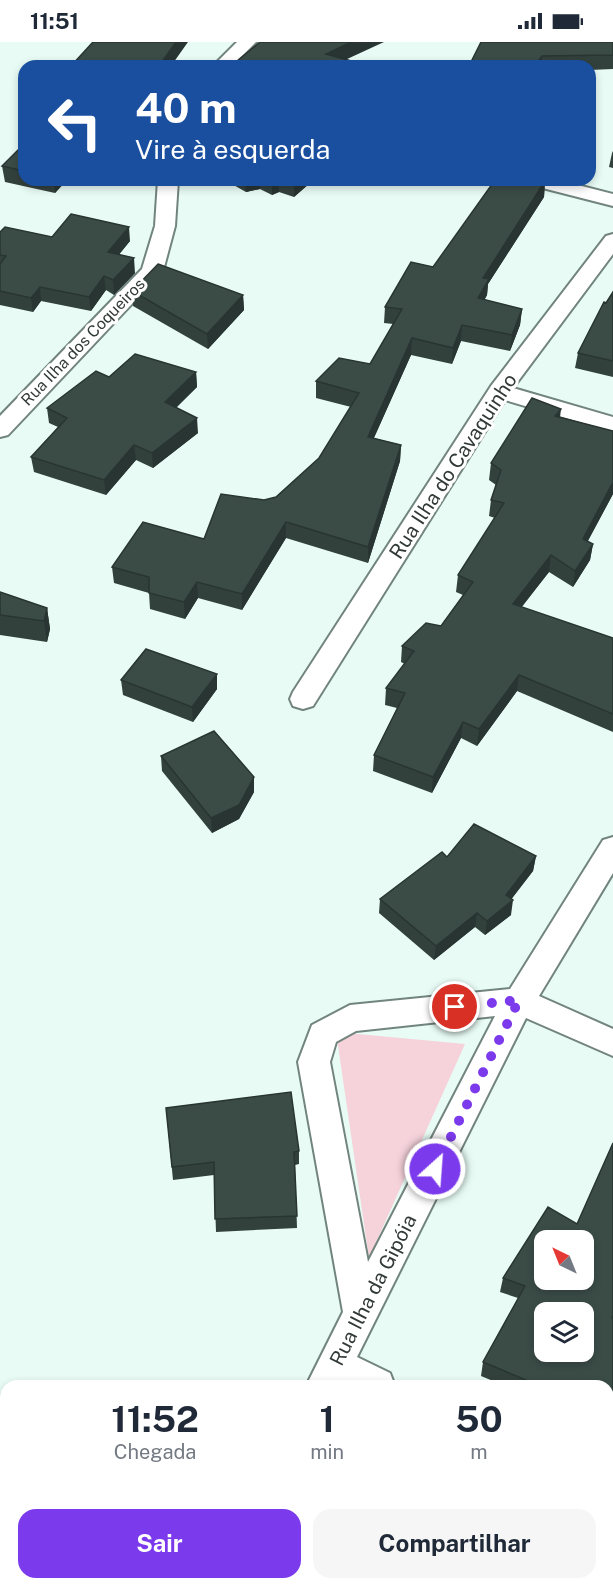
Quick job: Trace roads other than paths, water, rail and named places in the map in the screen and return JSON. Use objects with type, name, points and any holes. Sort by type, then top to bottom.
[{"type":"street","points":[[228,60],[247,42]]},
{"type":"street","name":"Rua Ilha dos Coqueiros","points":[[0,430],[152,271],[165,226],[168,186]]},
{"type":"street","points":[[558,186],[613,200]]},
{"type":"street","name":"Rua Ilha do Cavaquinho","points":[[303,699],[499,391],[613,240]]},
{"type":"street","points":[[499,391],[613,425]]},
{"type":"street","name":"Rua Ilha da Gipóia","points":[[330,1375],[519,1000],[613,848]]},
{"type":"street","points":[[361,1316],[314,1062],[323,1034],[350,1018],[519,1000],[613,1043]]},
{"type":"street","points":[[330,1375],[351,1380]]}]
